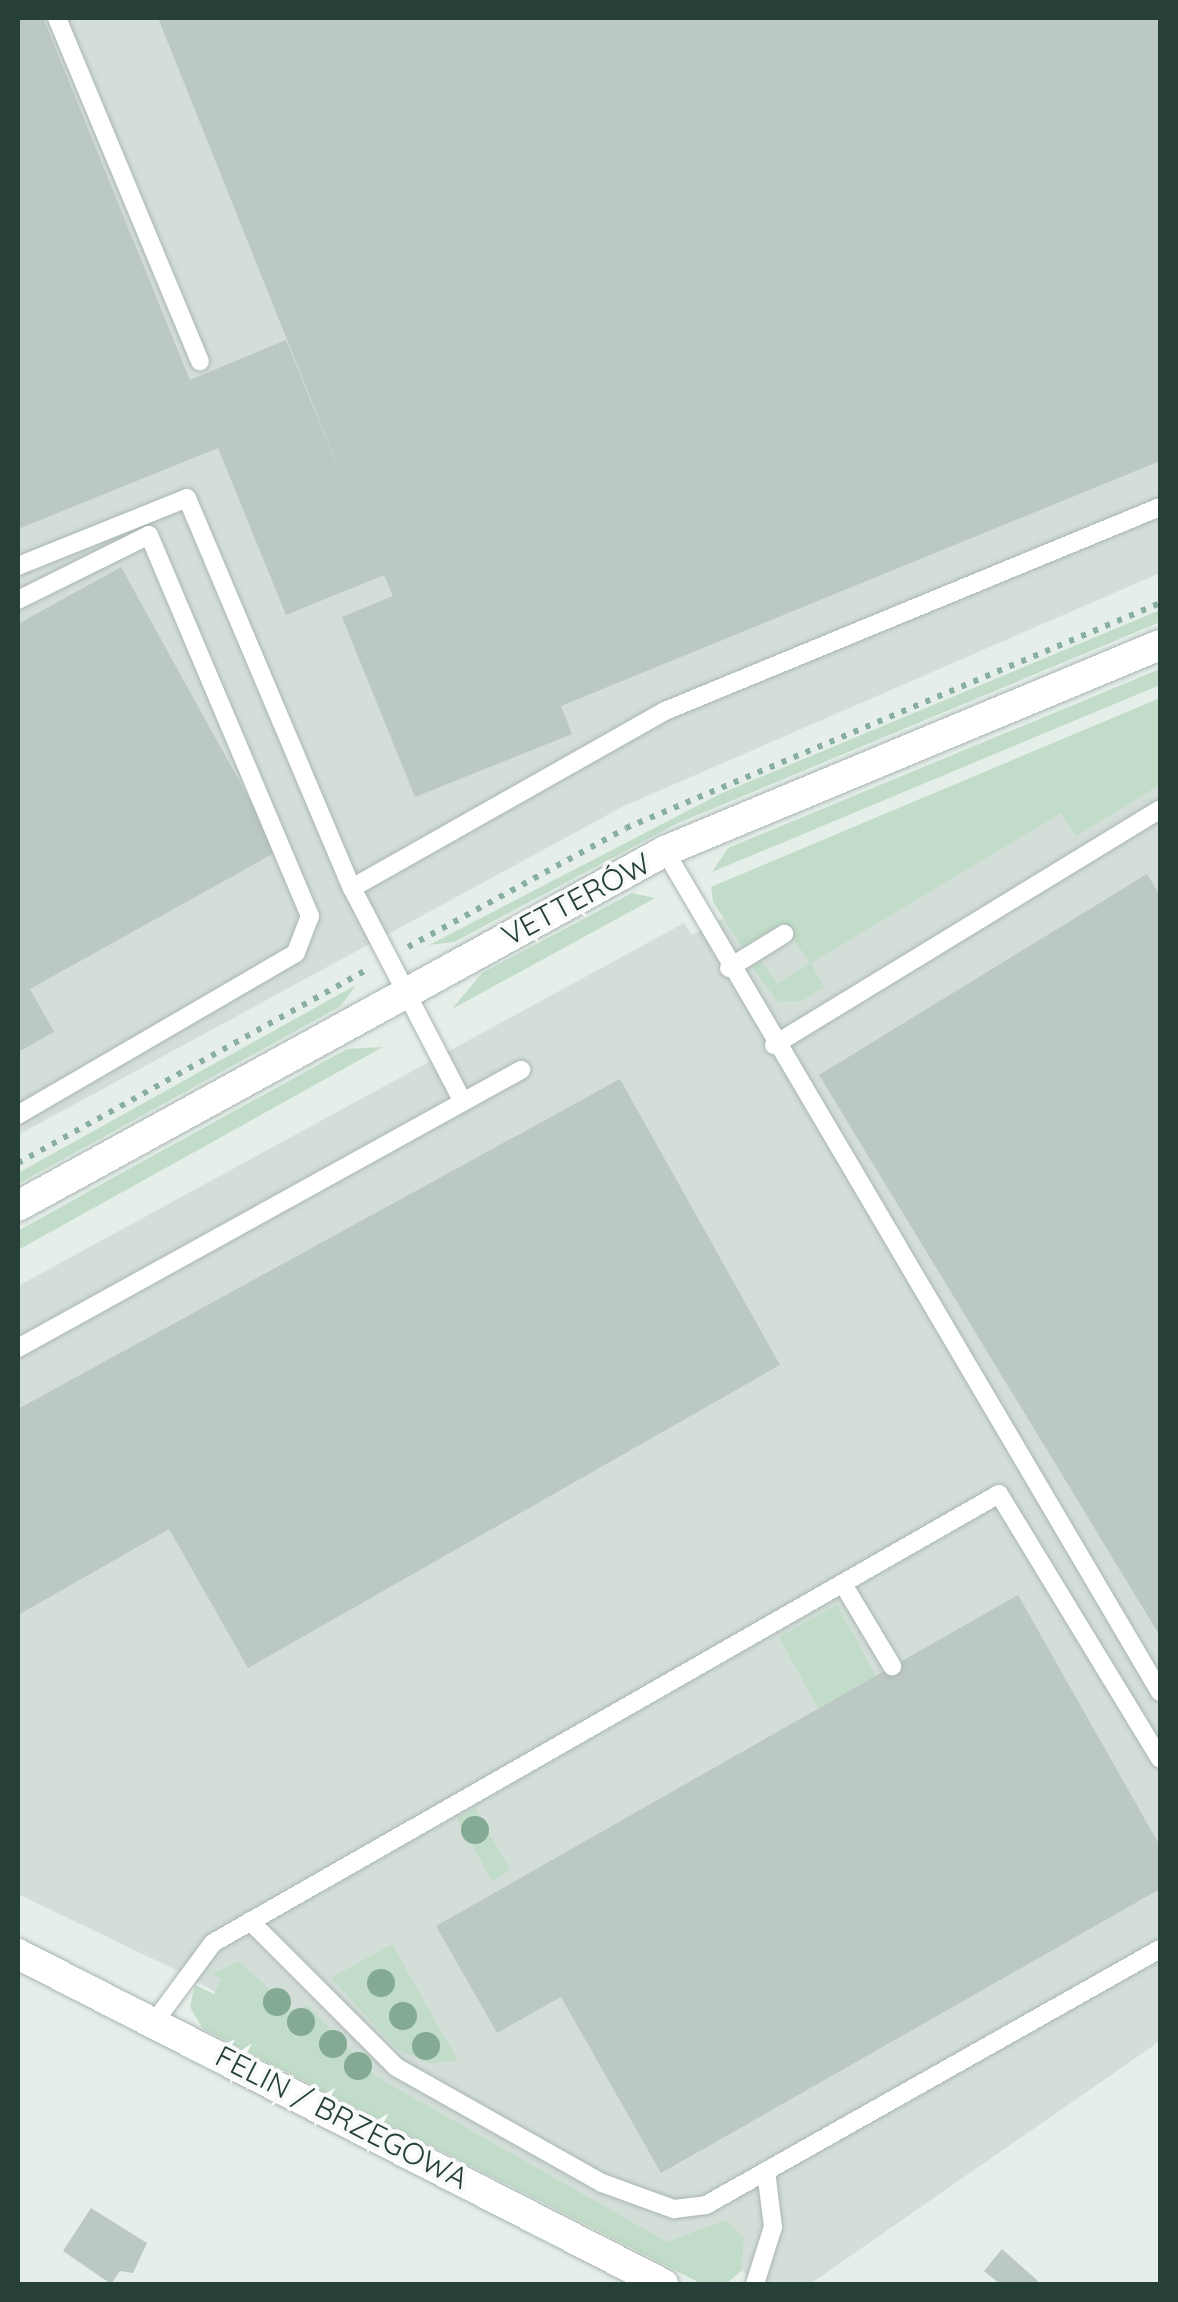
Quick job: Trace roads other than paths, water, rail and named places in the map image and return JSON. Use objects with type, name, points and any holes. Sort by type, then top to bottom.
[{"type":"street","name":"VETTERÓW","points":[[18,1206],[665,851],[1160,645]]},
{"type":"street","name":"FELIN / BRZEGOWA","points":[[18,1954],[664,2284]]},
{"type":"lane","points":[[58,18],[200,361]]},
{"type":"lane","points":[[18,566],[188,498],[352,888],[463,1102]]},
{"type":"lane","points":[[352,888],[665,711],[1160,507]]},
{"type":"lane","points":[[18,600],[149,536],[310,916],[296,953],[18,1115]]},
{"type":"lane","points":[[774,1045],[1160,809]]},
{"type":"lane","points":[[665,851],[774,1045],[1160,1692]]},
{"type":"lane","points":[[729,968],[784,934]]},
{"type":"lane","points":[[18,1348],[521,1070]]},
{"type":"lane","points":[[155,2021],[196,1957],[250,1921],[999,1494],[1160,1759]]},
{"type":"lane","points":[[844,1584],[892,1666]]},
{"type":"lane","points":[[250,1921],[396,2067],[602,2183],[674,2209],[706,2205],[1160,1949]]},
{"type":"lane","points":[[755,2284],[774,2227],[766,2171]]}]
